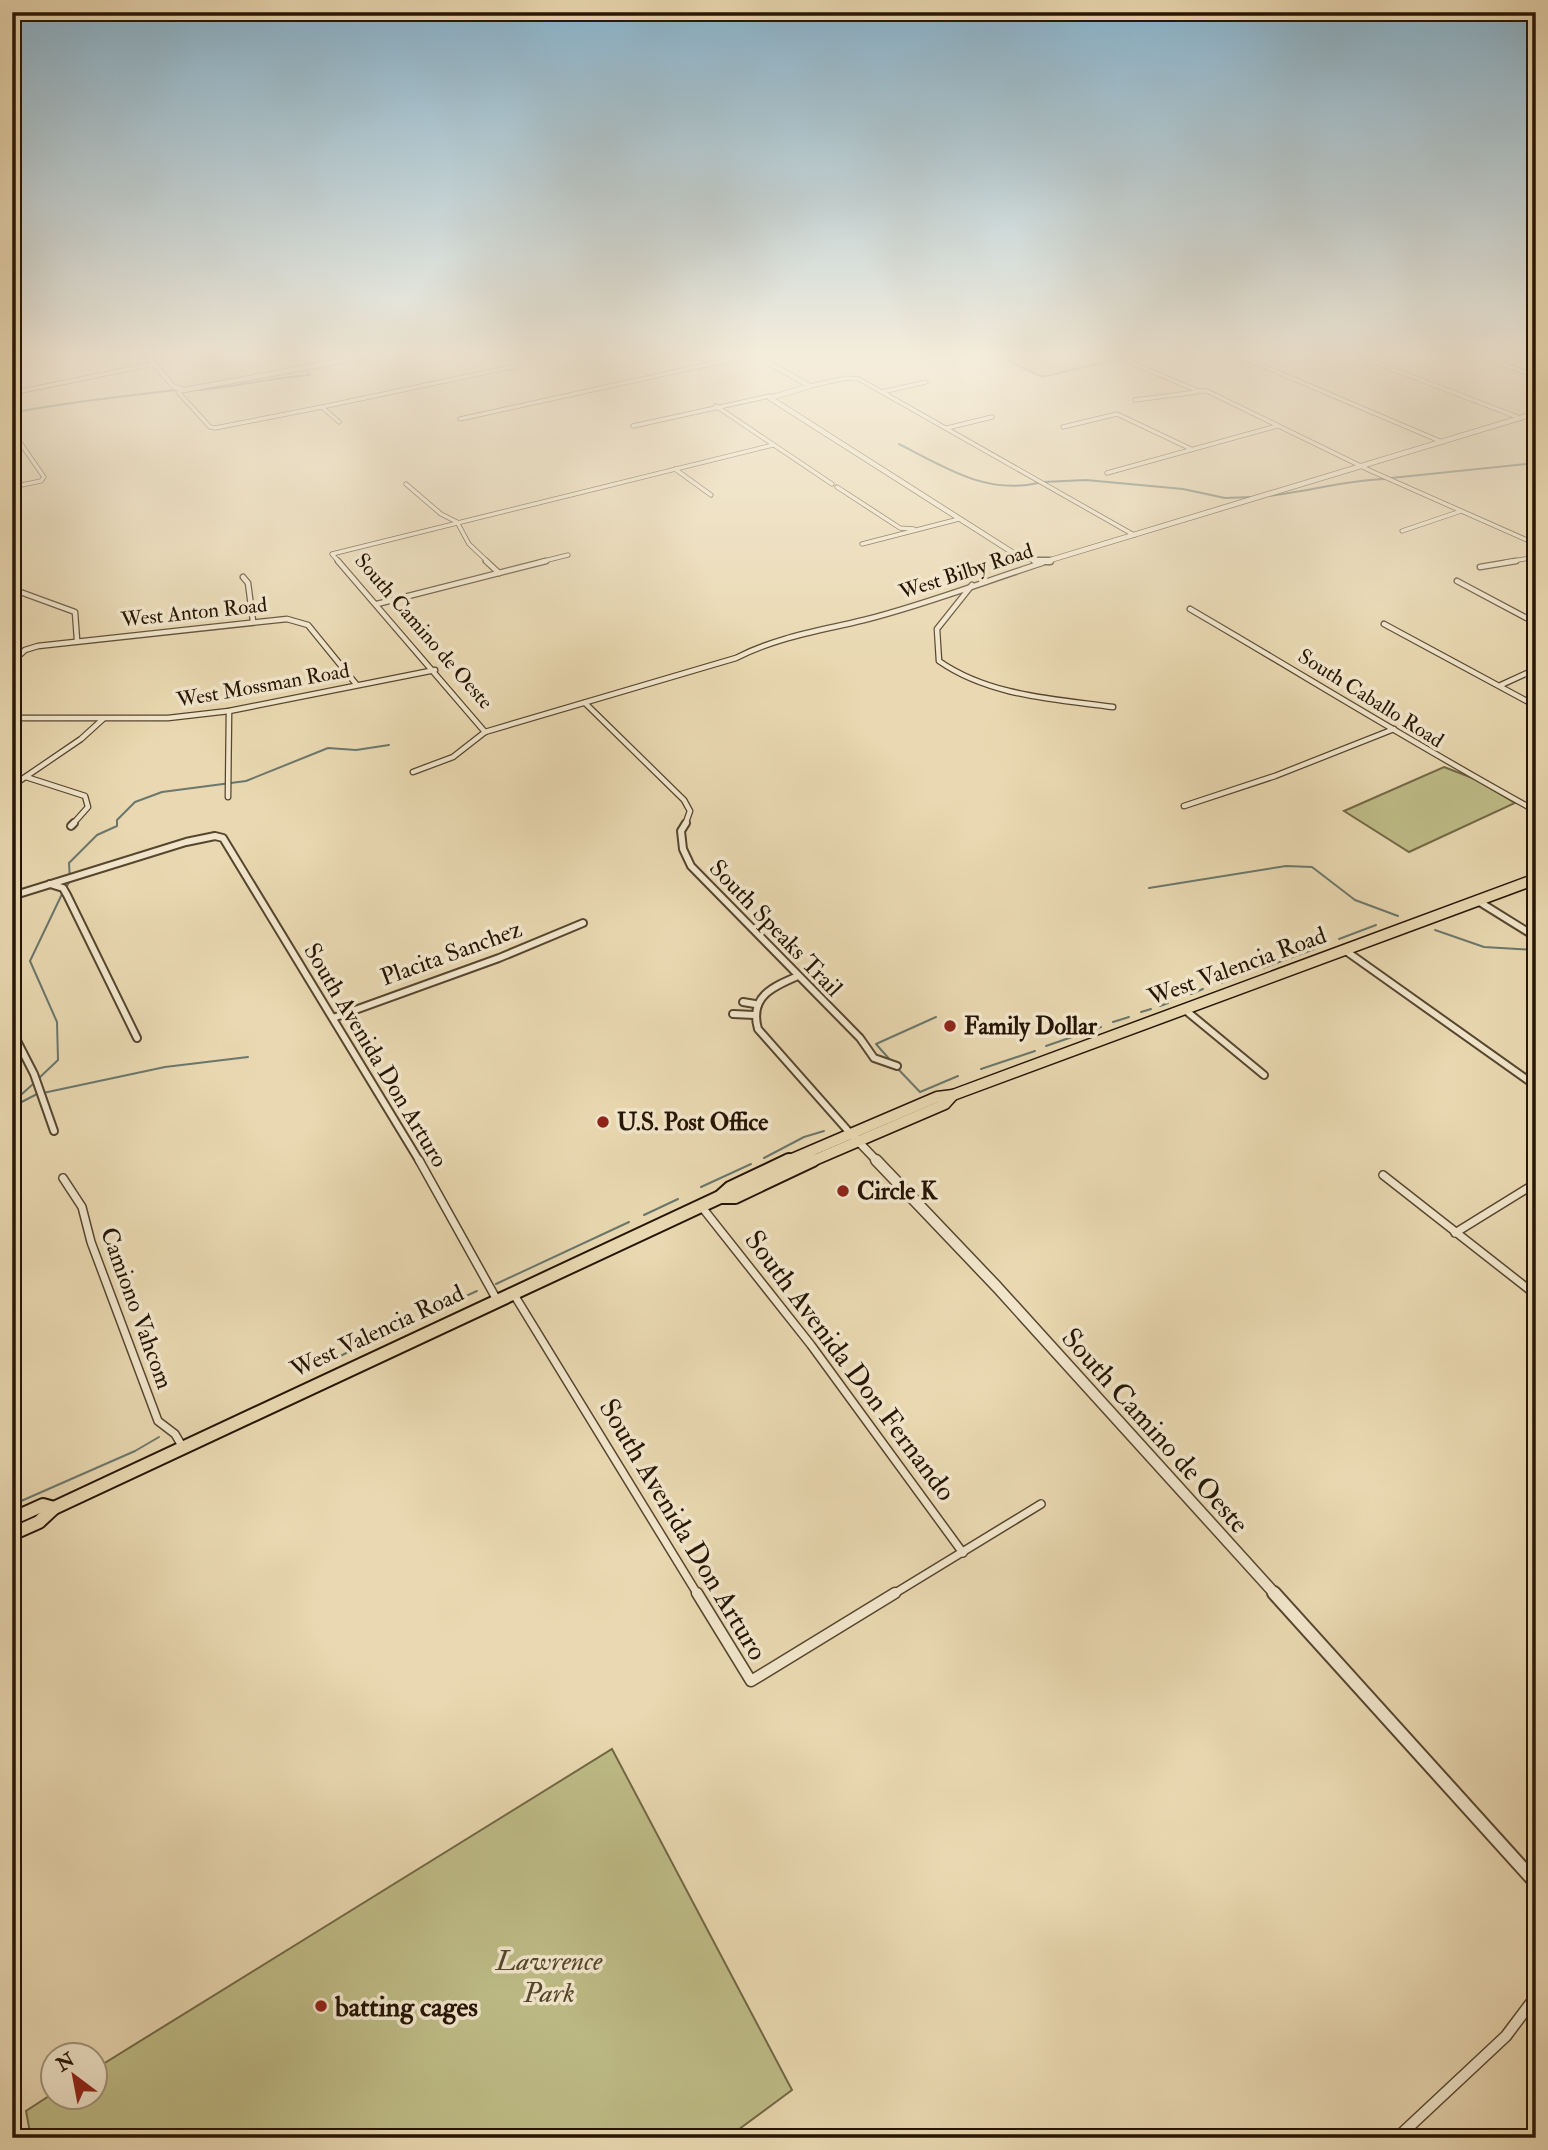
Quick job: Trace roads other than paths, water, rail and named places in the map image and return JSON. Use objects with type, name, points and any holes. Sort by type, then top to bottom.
[{"type":"main road","name":"West Valencia Road","points":[[12,1534],[39,1522],[54,1508],[182,1446],[720,1197],[735,1197],[853,1137],[945,1104],[953,1095],[1536,879]]},
{"type":"main road","name":"West Valencia Road","points":[[12,1519],[43,1505],[54,1508]]},
{"type":"street","points":[[12,487],[41,481],[44,477],[30,457]]},
{"type":"street","points":[[457,522],[725,457]]},
{"type":"street","points":[[791,457],[832,484]]},
{"type":"street","points":[[860,457],[1023,558],[1042,564]]},
{"type":"street","points":[[998,457],[1134,535]]},
{"type":"street","points":[[1107,473],[1162,457]]},
{"type":"street","points":[[1344,457],[1536,544]]},
{"type":"street","name":"West Bilby Road","points":[[413,772],[453,757],[485,732],[736,658],[762,645],[811,630],[864,620],[1391,457]]},
{"type":"street","points":[[675,469],[711,495]]},
{"type":"street","points":[[406,484],[441,514],[457,522],[469,544],[499,573]]},
{"type":"street","points":[[837,487],[900,528],[923,528]]},
{"type":"street","points":[[1402,531],[1461,511]]},
{"type":"street","points":[[862,544],[959,519]]},
{"type":"street","name":"South Camino de Oeste","points":[[457,522],[332,554],[435,670],[485,732]]},
{"type":"street","points":[[377,604],[568,555]]},
{"type":"street","points":[[1480,567],[1536,556]]},
{"type":"street","points":[[243,577],[248,583],[253,621]]},
{"type":"street","points":[[1457,581],[1536,623]]},
{"type":"street","points":[[972,585],[937,629],[939,661],[947,668],[1013,690],[1057,701],[1113,707]]},
{"type":"street","points":[[12,589],[75,612],[77,640]]},
{"type":"street","name":"South Caballo Road","points":[[1190,608],[1426,747],[1454,770],[1478,778],[1536,811]]},
{"type":"street","name":"West Anton Road","points":[[12,662],[25,650],[77,640],[287,619],[308,625],[356,684]]},
{"type":"street","points":[[1385,624],[1536,706]]},
{"type":"street","points":[[1269,654],[1279,651]]},
{"type":"street","points":[[1501,685],[1536,669]]},
{"type":"street","name":"West Mossman Road","points":[[12,718],[167,718],[229,711],[435,670]]},
{"type":"street","name":"South Speaks Trail","points":[[585,703],[684,800],[690,811],[688,821],[681,831],[691,866],[860,1038],[873,1059],[885,1066],[897,1066]]},
{"type":"street","points":[[228,797],[229,711]]},
{"type":"street","points":[[12,786],[103,719]]},
{"type":"street","points":[[1184,806],[1275,776],[1394,729]]},
{"type":"street","points":[[26,776],[85,796],[88,807],[71,826]]},
{"type":"street","name":"South Avenida Don Arturo","points":[[48,884],[215,836],[227,842],[396,1120],[497,1300]]},
{"type":"street","points":[[12,895],[48,884],[58,885],[67,895],[81,929],[137,1038]]},
{"type":"street","points":[[1478,901],[1536,937]]},
{"type":"street","name":"Placita Sanchez","points":[[333,1017],[499,958],[583,923]]},
{"type":"street","points":[[1346,951],[1536,1086]]},
{"type":"street","points":[[733,1014],[754,1015],[755,1004],[765,991],[798,976]]},
{"type":"street","points":[[743,1002],[755,1004]]},
{"type":"street","points":[[1184,1009],[1264,1075]]},
{"type":"street","name":"South Camino de Oeste","points":[[754,1015],[758,1029],[853,1137],[997,1287],[1536,1883]]},
{"type":"street","points":[[12,1031],[34,1074],[47,1118],[54,1131]]},
{"type":"street","points":[[1383,1175],[1536,1295]]},
{"type":"street","name":"Camiono Vahcom","points":[[63,1178],[82,1207],[91,1242],[158,1421],[175,1434],[182,1446]]},
{"type":"street","points":[[1455,1233],[1536,1183]]},
{"type":"street","name":"South Avenida Don Fernando","points":[[701,1206],[811,1345],[963,1553]]},
{"type":"street","name":"South Avenida Don Arturo","points":[[513,1293],[751,1681],[963,1553]]},
{"type":"street","points":[[963,1553],[1041,1504]]},
{"type":"street","points":[[1397,2138],[1506,2036],[1536,1996]]},
{"type":"waterway","points":[[925,457],[949,470],[983,482],[1019,486],[1038,483]]},
{"type":"waterway","points":[[1391,478],[1536,463]]},
{"type":"waterway","points":[[1268,496],[1386,479]]},
{"type":"waterway","points":[[1043,482],[1086,480],[1183,489],[1225,498],[1252,497]]},
{"type":"waterway","points":[[65,889],[70,881],[69,863],[97,835],[117,826],[117,820],[135,802],[162,792],[246,781],[328,748],[356,750],[389,745]]},
{"type":"waterway","points":[[1149,888],[1286,866],[1312,867],[1355,900],[1398,916]]},
{"type":"waterway","points":[[37,1080],[58,1060],[57,1022],[30,961],[62,894]]},
{"type":"waterway","points":[[1339,939],[1376,925]]},
{"type":"waterway","points":[[1435,930],[1484,947],[1536,950]]},
{"type":"waterway","points":[[1263,968],[1317,948]]},
{"type":"waterway","points":[[1221,983],[1244,974]]},
{"type":"waterway","points":[[1191,994],[1203,989]]},
{"type":"waterway","points":[[1160,1006],[1168,1003]]},
{"type":"waterway","points":[[1141,1012],[1151,1009]]},
{"type":"waterway","points":[[891,1061],[876,1044],[936,1017]]},
{"type":"waterway","points":[[1113,1022],[1129,1017]]},
{"type":"waterway","points":[[1083,1033],[1101,1027]]},
{"type":"waterway","points":[[1046,1046],[1075,1036]]},
{"type":"waterway","points":[[981,1069],[1035,1051]]},
{"type":"waterway","points":[[43,1093],[165,1067],[248,1057]]},
{"type":"waterway","points":[[898,1069],[920,1092],[958,1076]]},
{"type":"waterway","points":[[12,1103],[33,1084]]},
{"type":"waterway","points":[[12,1107],[37,1094]]},
{"type":"waterway","points":[[764,1158],[804,1137],[824,1131]]},
{"type":"waterway","points":[[701,1187],[751,1164]]},
{"type":"waterway","points":[[644,1215],[678,1199]]},
{"type":"waterway","points":[[496,1284],[629,1222]]},
{"type":"waterway","points":[[422,1316],[477,1291]]},
{"type":"waterway","points":[[316,1368],[403,1325]]},
{"type":"waterway","points":[[12,1505],[135,1451],[159,1437]]},
{"type":"place","name":"Family Dollar","points":[[950,1026]]},
{"type":"place","name":"U.S. Post Office","points":[[603,1122]]},
{"type":"place","name":"Circle K","points":[[843,1191]]},
{"type":"place","name":"batting cages","points":[[321,2006]]},
{"type":"park label","name":"Lawrence Park","points":[[549,1976]]}]
